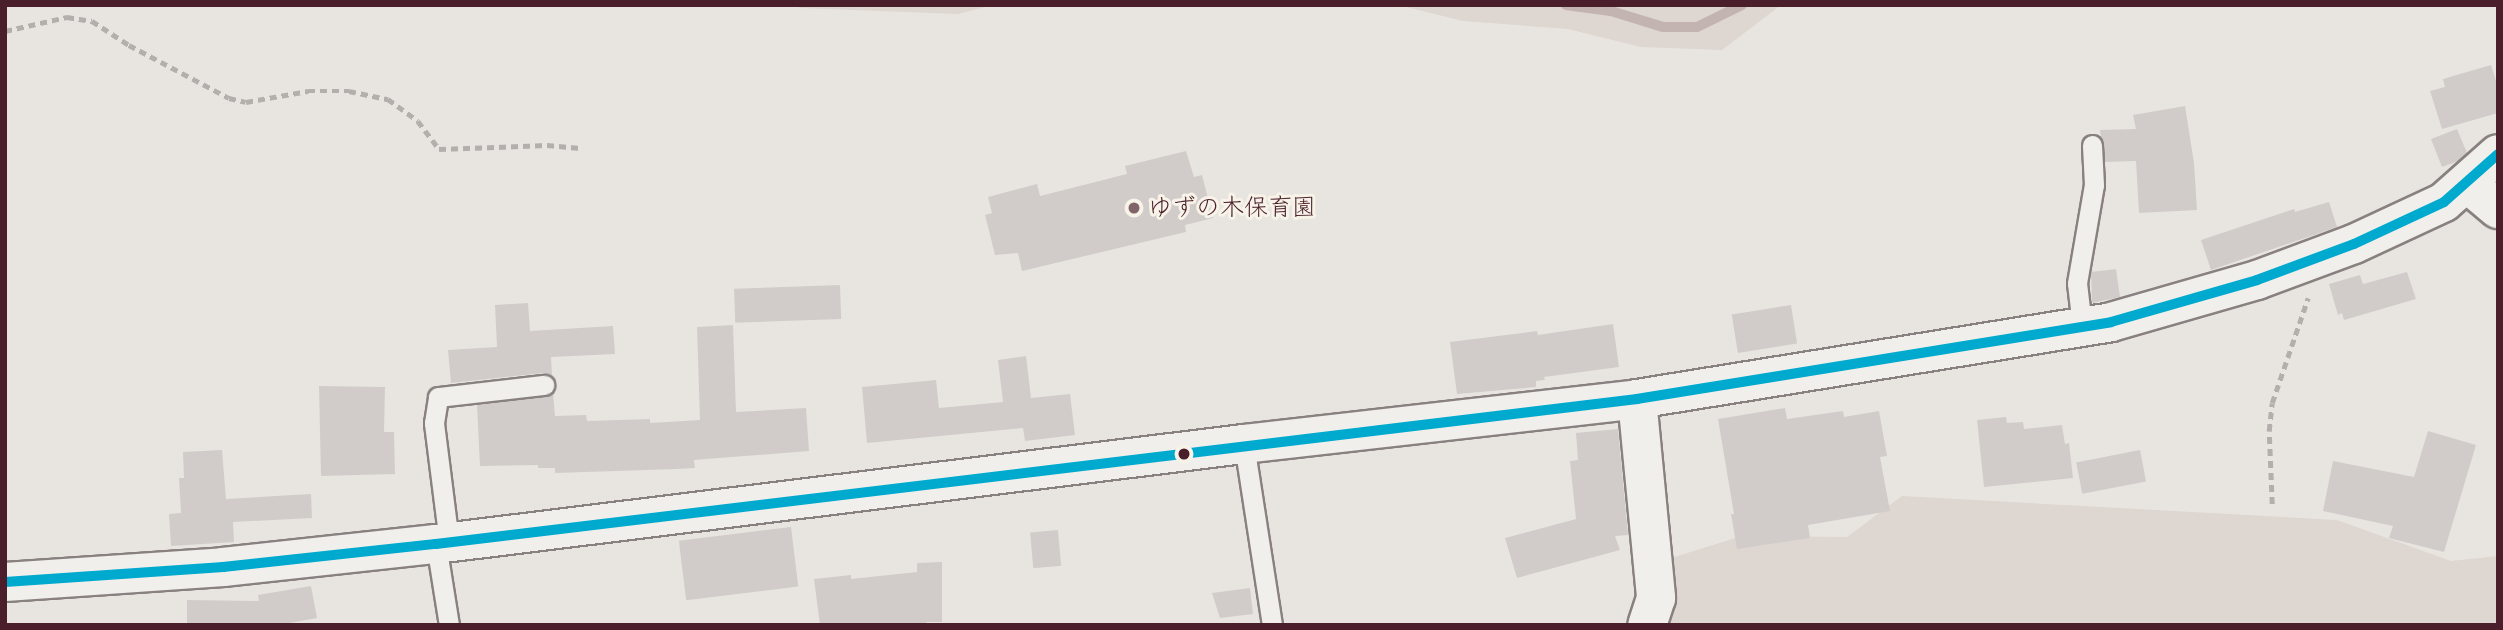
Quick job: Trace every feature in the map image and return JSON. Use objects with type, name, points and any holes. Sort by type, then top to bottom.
[{"type":"main road","points":[[5,582],[223,567],[442,543],[1244,444],[1637,400],[2082,326],[2151,313],[2321,257],[2444,202],[2468,184],[2498,154]]},
{"type":"main road","points":[[2468,184],[2498,209]]},
{"type":"main road","points":[[1637,400],[1656,597],[1647,625]]},
{"type":"lane","points":[[2082,326],[2077,283],[2094,186],[2092,145]]},
{"type":"lane","points":[[449,625],[434,423],[438,397],[544,385]]},
{"type":"lane","points":[[1244,444],[1272,625]]},
{"type":"path","points":[[5,32],[67,17],[92,21],[140,51],[229,98],[246,102],[308,91],[349,90],[388,99],[418,121],[439,149],[547,145],[583,148]]},
{"type":"path","points":[[2272,504],[2269,431],[2272,403],[2321,257]]},
{"type":"shaded area","points":[[795,5],[993,5],[958,14],[800,8]]},
{"type":"shaded area","points":[[1398,5],[1781,5],[1722,50],[1641,47],[1568,29],[1463,21]]},
{"type":"shaded area","points":[[1902,496],[2337,520],[2451,561],[2498,556],[2498,625],[1655,625],[1668,559],[1742,536],[1847,537]]},
{"type":"building","points":[[2491,65],[2498,87],[2498,113],[2442,129],[2430,91],[2445,87],[2443,79]]},
{"type":"building","points":[[2185,106],[2194,163],[2197,210],[2139,213],[2136,161],[2105,162],[2100,130],[2136,129],[2133,115]]},
{"type":"building","points":[[2457,129],[2467,153],[2458,161],[2442,167],[2431,139]]},
{"type":"building","points":[[1186,151],[1194,177],[1202,175],[1213,218],[1185,225],[1186,232],[1022,271],[1018,253],[995,255],[985,215],[992,213],[988,197],[1037,184],[1040,196],[1127,174],[1125,166]]},
{"type":"building","points":[[2329,202],[2337,227],[2211,270],[2201,240],[2294,209],[2295,212]]},
{"type":"building","points":[[2116,269],[2120,297],[2092,303],[2091,272]]},
{"type":"building","points":[[2407,272],[2416,299],[2344,320],[2342,313],[2338,315],[2329,284],[2360,275],[2363,284]]},
{"type":"building","points":[[840,285],[841,319],[735,323],[734,289]]},
{"type":"building","points":[[528,303],[530,331],[613,326],[615,354],[551,357],[552,376],[543,373],[451,383],[448,350],[497,347],[495,305]]},
{"type":"building","points":[[1791,305],[1797,344],[1738,353],[1732,314]]},
{"type":"building","points":[[1613,324],[1619,367],[1544,377],[1545,380],[1536,381],[1536,387],[1457,394],[1450,342],[1537,331],[1538,335]]},
{"type":"building","points":[[733,325],[736,412],[806,408],[809,451],[694,460],[695,468],[677,469],[555,473],[555,468],[538,468],[538,465],[480,466],[477,405],[545,397],[553,393],[555,416],[586,415],[587,421],[650,419],[650,423],[700,420],[697,327]]},
{"type":"building","points":[[1026,356],[1031,398],[1070,394],[1075,435],[1025,441],[1023,428],[867,443],[862,387],[936,380],[939,408],[1003,402],[998,360]]},
{"type":"building","points":[[319,386],[385,387],[384,432],[394,432],[395,474],[321,476]]},
{"type":"building","points":[[1785,408],[1787,419],[1843,411],[1844,417],[1879,411],[1887,456],[1880,457],[1890,511],[1808,525],[1810,538],[1737,549],[1718,419]]},
{"type":"building","points":[[2006,417],[2007,423],[2023,422],[2024,429],[2062,425],[2065,444],[2069,443],[2073,478],[1984,487],[1977,420]]},
{"type":"building","points":[[1618,429],[1628,535],[1615,536],[1620,550],[1517,578],[1505,538],[1576,519],[1570,461],[1578,460],[1576,433]]},
{"type":"building","points":[[2428,431],[2476,445],[2444,552],[2389,538],[2393,526],[2323,511],[2333,461],[2414,477]]},
{"type":"building","points":[[222,450],[226,499],[311,494],[312,518],[233,522],[234,542],[171,546],[169,514],[181,513],[179,478],[184,478],[183,452]]},
{"type":"building","points":[[2140,450],[2146,481],[2082,494],[2076,462]]},
{"type":"building","points":[[791,527],[798,587],[686,600],[679,541]]},
{"type":"building","points":[[1058,530],[1061,566],[1033,568],[1030,532]]},
{"type":"building","points":[[942,562],[942,622],[926,622],[926,625],[820,625],[814,579],[851,575],[851,579],[917,572],[917,563]]},
{"type":"building","points":[[311,586],[317,618],[278,625],[187,625],[187,600],[259,601],[258,595]]},
{"type":"building","points":[[1250,588],[1253,614],[1220,618],[1212,593]]},
{"type":"waterway","points":[[1566,5],[1611,11],[1663,27],[1697,27],[1742,5]]},
{"type":"transit line","points":[[5,582],[223,567],[436,544],[1637,399],[2111,322],[2257,280],[2354,244],[2444,202],[2498,154]]},
{"type":"place","name":"ゆずの木保育園","points":[[1134,208]]}]
